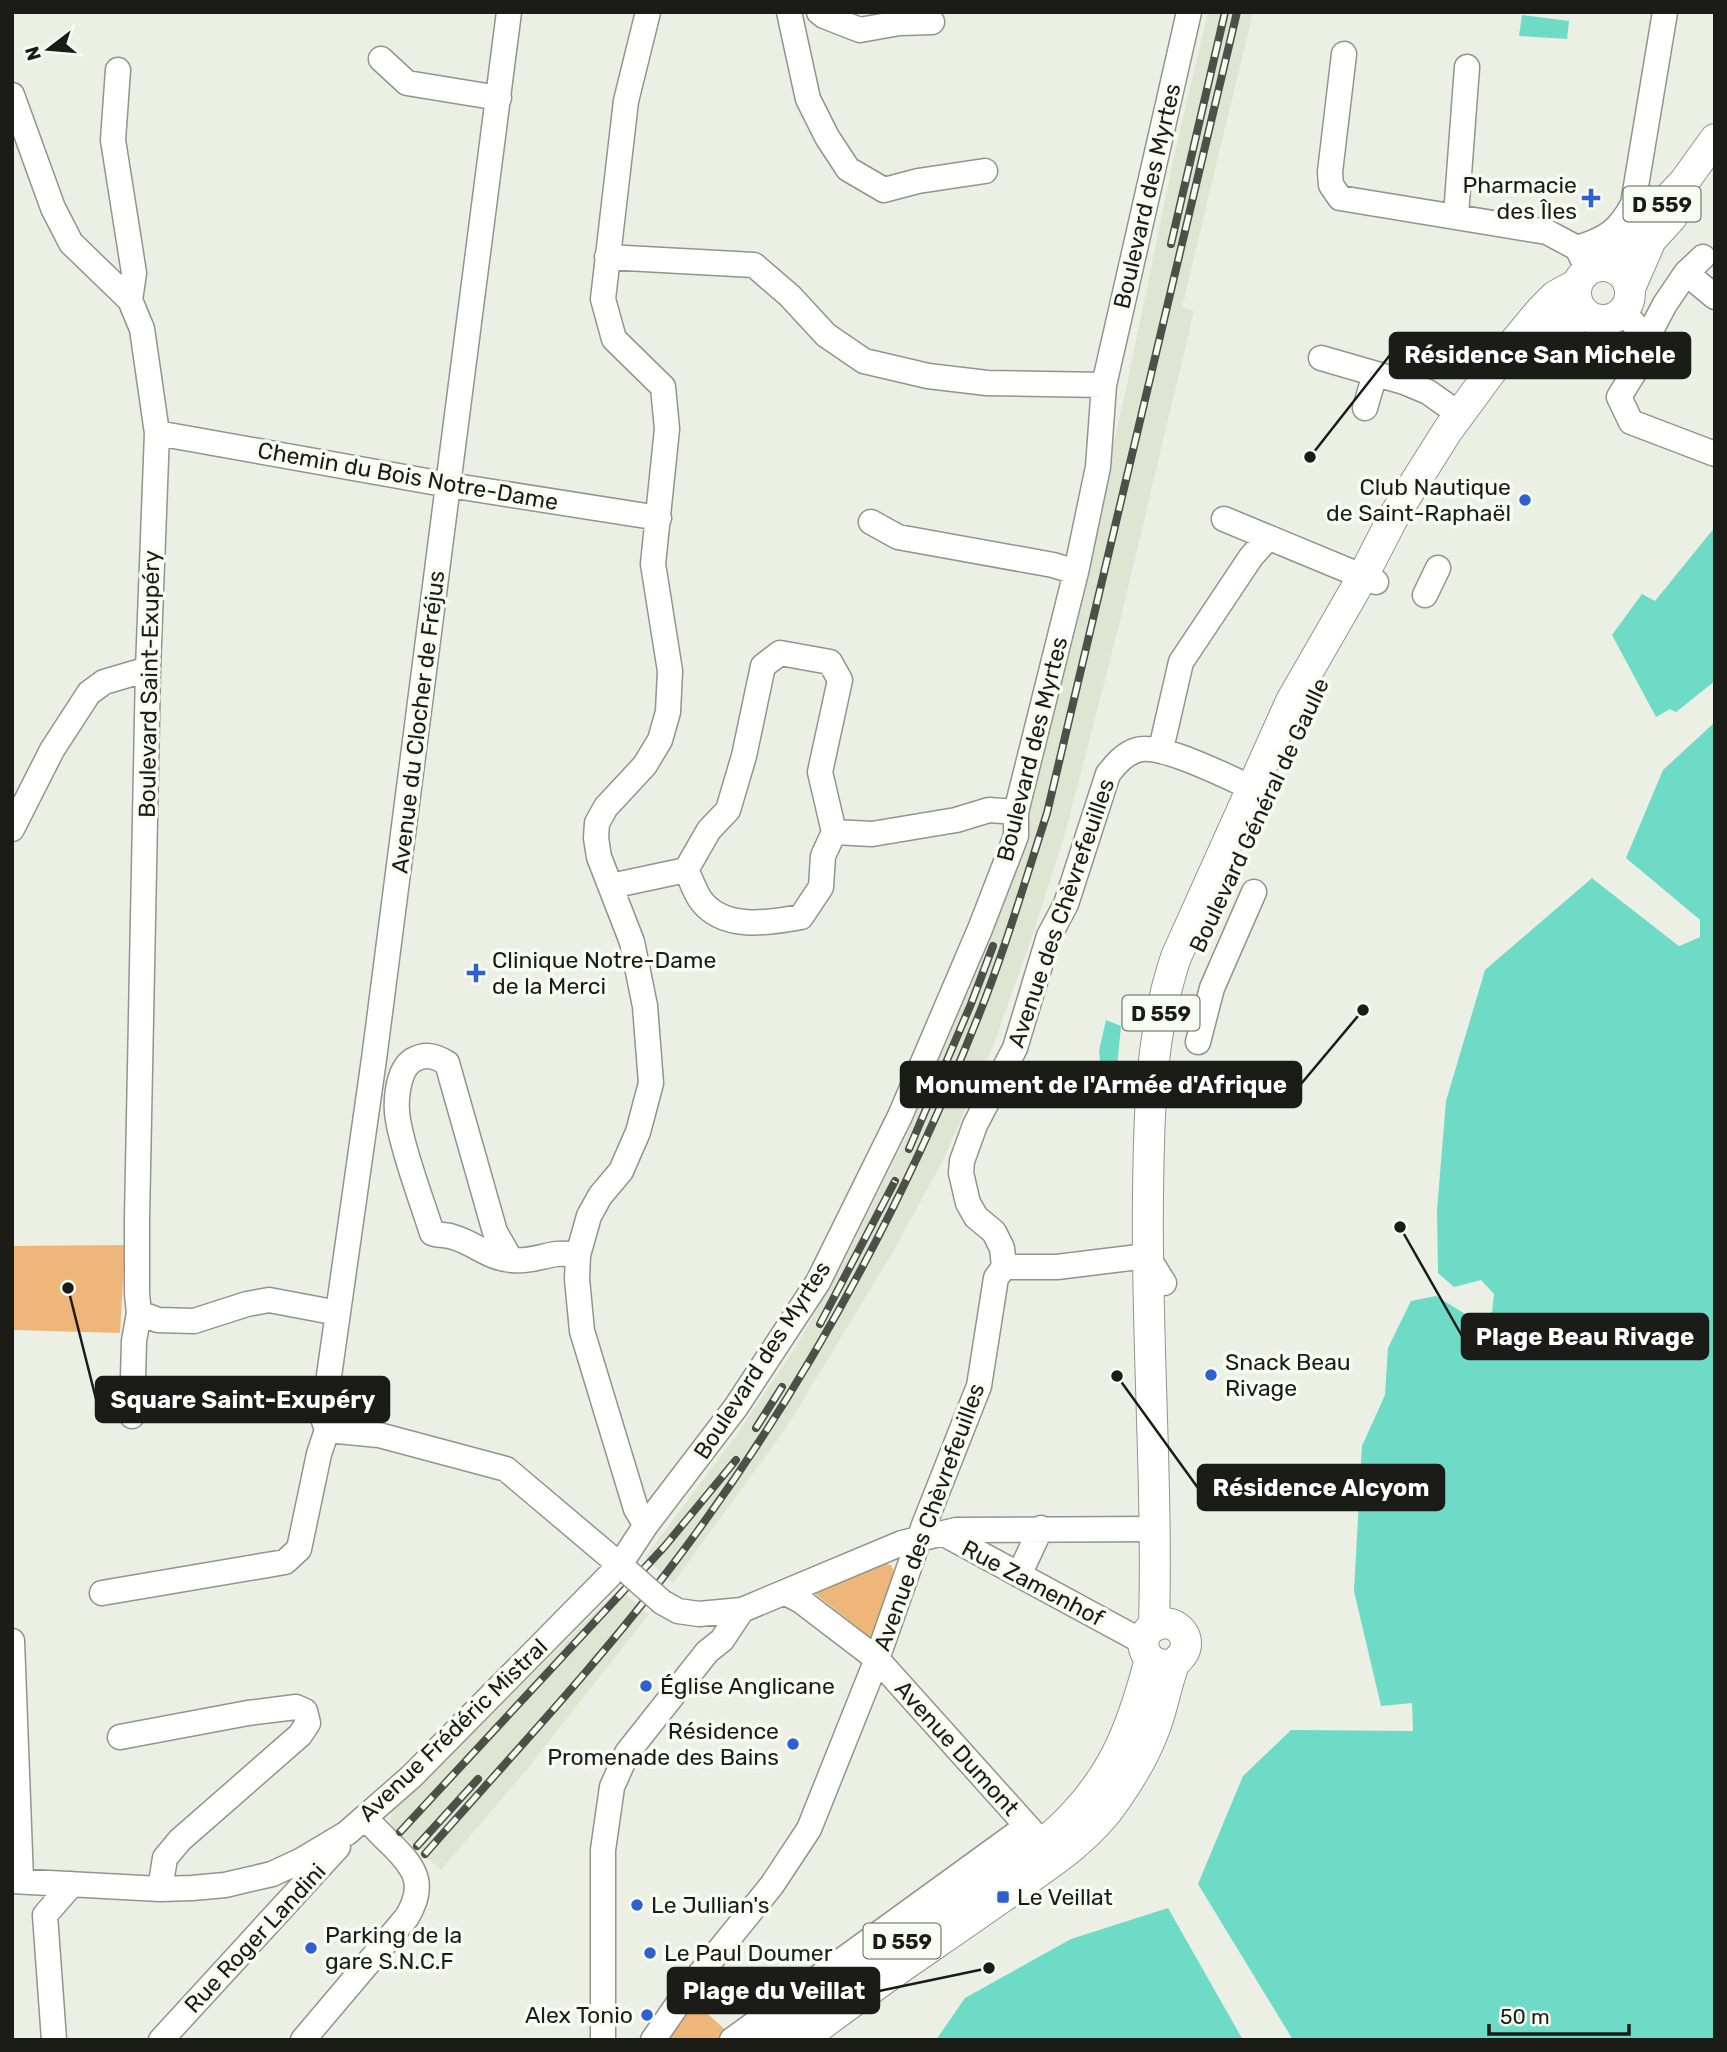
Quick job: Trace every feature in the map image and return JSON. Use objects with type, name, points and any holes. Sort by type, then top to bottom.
[{"type":"main road","name":"D 559","points":[[1587,267],[1668,199],[1715,139]]},
{"type":"main road","name":"D 559","points":[[1627,300],[1651,240],[1715,165]]},
{"type":"main road","points":[[1587,267],[1622,273],[1627,300],[1610,320],[1588,316],[1577,302],[1587,267]]},
{"type":"main road","name":"Boulevard Général de Gaulle","points":[[1159,1643],[1147,1256],[1148,1149],[1153,1065],[1166,988],[1177,957],[1258,791],[1294,729],[1369,579],[1395,514],[1459,414],[1541,310],[1587,267]]},
{"type":"main road","name":"Boulevard Général de Gaulle","points":[[1369,579],[1471,419],[1546,330],[1556,323],[1588,316]]},
{"type":"main road","name":"Boulevard Général de Gaulle","points":[[763,2040],[1042,1842],[1087,1834],[1112,1806],[1133,1775],[1154,1732],[1159,1643],[1164,1135],[1173,1023],[1183,986],[1258,791]]},
{"type":"main road","name":"Boulevard Général de Gaulle","points":[[802,2040],[1042,1842]]},
{"type":"street","name":"Avenue du Clocher de Fréjus","points":[[102,1593],[285,1562],[299,1549],[319,1454],[327,1430],[323,1418],[373,1073],[509,12]]},
{"type":"street","points":[[646,1525],[636,1509],[582,1331],[578,1302],[578,1255],[589,1216],[600,1196],[621,1171],[629,1153],[651,1083],[645,1006],[632,942],[599,858],[597,823],[606,807],[645,765],[660,740],[668,712],[670,671],[653,564],[667,429],[663,387],[614,340],[603,299],[626,101],[648,12]]},
{"type":"street","points":[[789,12],[808,99],[848,169],[884,190],[918,181],[985,172]]},
{"type":"street","points":[[820,12],[860,30],[899,23],[932,22]]},
{"type":"street","name":"Boulevard des Myrtes","points":[[623,1569],[646,1525],[736,1407],[818,1282],[900,1116],[980,929],[1016,836],[1016,812],[1076,572],[1098,467],[1104,385],[1189,12]]},
{"type":"street","points":[[1344,54],[1330,172],[1331,185],[1340,198],[1548,232],[1587,267],[1602,240],[1624,222],[1633,204],[1665,12]]},
{"type":"street","points":[[381,59],[407,83],[499,98]]},
{"type":"street","points":[[1455,215],[1467,66]]},
{"type":"street","points":[[118,71],[113,140],[134,273],[130,300]]},
{"type":"street","name":"Boulevard Saint-Exupéry","points":[[12,95],[52,208],[71,243],[130,300],[142,329],[157,433],[148,669],[136,1218],[139,1313],[134,1341],[132,1416]]},
{"type":"street","points":[[1639,168],[1657,196],[1668,199]]},
{"type":"street","points":[[607,257],[754,265],[790,296],[826,335],[864,361],[928,376],[987,383],[1104,385]]},
{"type":"street","points":[[1715,297],[1694,265],[1647,338],[1638,366],[1619,397],[1631,422],[1715,453]]},
{"type":"street","points":[[1627,300],[1647,338]]},
{"type":"street","points":[[1593,352],[1647,338]]},
{"type":"street","points":[[1321,358],[1428,392],[1459,414]]},
{"type":"street","points":[[1366,408],[1375,374]]},
{"type":"street","name":"Chemin du Bois Notre-Dame","points":[[157,433],[449,485],[659,518]]},
{"type":"street","points":[[1224,519],[1369,579]]},
{"type":"street","points":[[871,522],[898,537],[1053,565],[1076,572]]},
{"type":"street","points":[[1258,791],[1161,749],[1181,662],[1251,557],[1268,538]]},
{"type":"street","points":[[1425,595],[1438,568]]},
{"type":"street","points":[[611,886],[686,870],[709,830],[728,810],[744,756],[764,666],[780,653],[830,662],[840,680],[820,772],[834,832],[824,856],[821,887],[801,917],[764,924],[724,918],[701,901],[686,870]]},
{"type":"street","points":[[12,828],[52,750],[89,693],[113,678],[148,669]]},
{"type":"street","name":"Avenue des Chèvrefeuilles","points":[[653,2040],[691,1985],[772,1885],[810,1829],[881,1643],[932,1536],[979,1386],[996,1278],[1004,1268],[1002,1248],[994,1233],[976,1217],[968,1203],[961,1173],[962,1161],[975,1125],[1015,1048],[1049,936],[1066,904],[1108,774],[1121,758],[1138,749],[1161,749]]},
{"type":"street","points":[[834,832],[872,834],[956,820],[989,810],[1016,812]]},
{"type":"street","points":[[1198,1042],[1212,988],[1254,892]]},
{"type":"street","points":[[511,1260],[495,1232],[447,1063],[438,1057],[425,1055],[410,1062],[399,1081],[397,1118],[432,1233],[450,1236],[487,1254],[511,1260],[534,1259],[560,1253],[578,1255]]},
{"type":"street","points":[[1004,1268],[1057,1267],[1147,1256],[1164,1283]]},
{"type":"street","points":[[139,1313],[158,1320],[194,1321],[269,1300],[338,1313]]},
{"type":"street","points":[[327,1430],[379,1435],[506,1469],[662,1602],[678,1611],[699,1614],[742,1609],[902,1543],[956,1530],[1155,1529]]},
{"type":"street","points":[[1019,1575],[1041,1528]]},
{"type":"street","name":"Rue Zamenhof","points":[[932,1536],[1159,1643]]},
{"type":"street","name":"Avenue Frédéric Mistral","points":[[17,1881],[160,1889],[225,1885],[272,1874],[300,1861],[355,1826],[412,1776],[623,1569]]},
{"type":"street","name":"Avenue Dumont","points":[[786,1593],[801,1601],[877,1659],[1042,1842]]},
{"type":"street","points":[[604,2040],[603,1850],[612,1787],[627,1753],[707,1652],[722,1640],[742,1609]]},
{"type":"street","points":[[699,1614],[707,1652]]},
{"type":"street","points":[[12,1641],[17,1881],[45,1916],[54,2040]]},
{"type":"street","points":[[120,1737],[248,1713],[296,1707],[305,1711],[308,1723],[300,1735],[180,1839],[165,1858],[160,1889]]},
{"type":"street","points":[[303,2040],[407,1917],[414,1904],[417,1888],[415,1873],[408,1861],[355,1826]]},
{"type":"street","name":"Rue Roger Landini","points":[[161,2040],[342,1844],[355,1826]]},
{"type":"street","points":[[732,2040],[1042,1842]]},
{"type":"street","points":[[250,1879],[269,1899],[271,1920]]},
{"type":"street","points":[[45,1916],[72,1884]]},
{"type":"shaded area","points":[[1208,12],[1253,12],[1182,307],[1194,311],[1120,621],[1065,834],[1030,943],[991,1051],[944,1158],[894,1250],[786,1428],[673,1583],[645,1557],[735,1437],[797,1345],[853,1243],[905,1139],[953,1027],[995,912],[1053,709]]},
{"type":"shaded area","points":[[125,1245],[120,1333],[14,1330],[13,1246]]},
{"type":"shaded area","points":[[880,1563],[891,1565],[896,1575],[872,1639],[808,1588]]},
{"type":"shaded area","points":[[619,1589],[649,1614],[527,1769],[441,1870],[390,1824],[392,1811]]},
{"type":"shaded area","points":[[689,1997],[731,2035],[721,2040],[664,2040]]},
{"type":"water","points":[[1522,15],[1569,21],[1567,39],[1519,36]]},
{"type":"water","points":[[1715,527],[1715,681],[1676,712],[1670,709],[1656,717],[1612,635],[1642,594],[1655,601]]},
{"type":"water","points":[[1715,722],[1715,2040],[1293,2040],[1198,1884],[1243,1776],[1291,1730],[1413,1731],[1412,1703],[1381,1706],[1354,1591],[1362,1446],[1385,1395],[1388,1348],[1411,1301],[1436,1296],[1475,1320],[1492,1312],[1494,1294],[1481,1280],[1454,1287],[1438,1273],[1437,1210],[1446,1101],[1485,970],[1592,878],[1679,946],[1700,937],[1700,920],[1626,858],[1663,770]]},
{"type":"water","points":[[1106,1020],[1121,1026],[1117,1067],[1101,1068],[1099,1051]]},
{"type":"water","points":[[1168,1908],[1243,2040],[936,2040],[965,1998],[1071,1939]]},
{"type":"pier","points":[[1623,856],[1700,920],[1700,937],[1679,946],[1590,875],[1594,875],[1680,942],[1696,934],[1697,921],[1624,861]]},
{"type":"railway","points":[[1171,244],[1225,12]]},
{"type":"railway","points":[[425,1854],[617,1635],[723,1496],[766,1431],[846,1298],[882,1230],[948,1089],[997,966],[1047,813],[1237,12]]},
{"type":"railway","points":[[909,1149],[993,946]]},
{"type":"railway","points":[[820,1324],[895,1181]]},
{"type":"railway","points":[[756,1428],[782,1387]]},
{"type":"railway","points":[[400,1832],[665,1546],[736,1460]]},
{"type":"railway","points":[[417,1846],[478,1779]]},
{"type":"place","name":"Pharmacie des Îles","points":[[1591,198]]},
{"type":"place","name":"Résidence San Michele","points":[[1310,457]]},
{"type":"place","name":"Club Nautique de Saint-Raphaël","points":[[1525,500]]},
{"type":"place","name":"Clinique Notre-Dame de la Merci","points":[[476,973]]},
{"type":"place","name":"Monument de l'Armée d'Afrique","points":[[1363,1010]]},
{"type":"place","name":"Plage Beau Rivage","points":[[1400,1227]]},
{"type":"place","name":"Square Saint-Exupéry","points":[[68,1288]]},
{"type":"place","name":"Snack Beau Rivage","points":[[1211,1375]]},
{"type":"place","name":"Résidence Alcyom","points":[[1117,1376]]},
{"type":"place","name":"Église Anglicane","points":[[646,1686]]},
{"type":"place","name":"Résidence Promenade des Bains","points":[[793,1744]]},
{"type":"place","name":"Le Veillat","points":[[1003,1897]]},
{"type":"place","name":"Le Jullian's","points":[[637,1905]]},
{"type":"place","name":"Parking de la gare S.N.C.F","points":[[311,1948]]},
{"type":"place","name":"Le Paul Doumer","points":[[650,1953]]},
{"type":"place","name":"Plage du Veillat","points":[[989,1968]]},
{"type":"place","name":"Alex Tonio","points":[[647,2015]]}]
